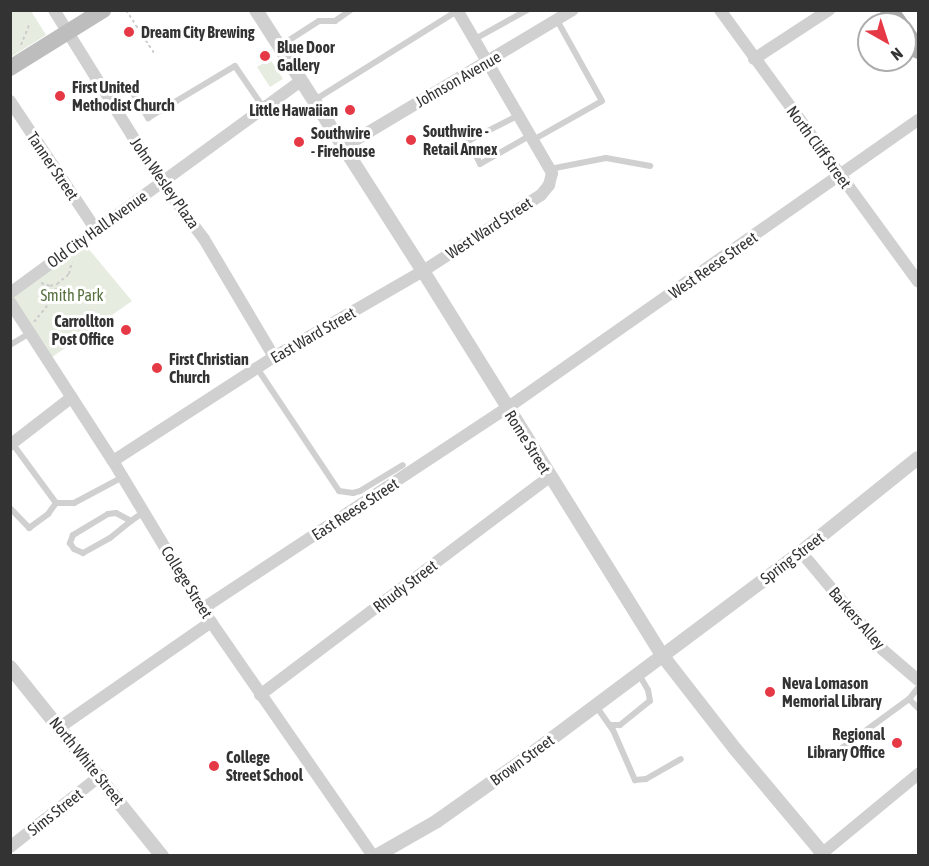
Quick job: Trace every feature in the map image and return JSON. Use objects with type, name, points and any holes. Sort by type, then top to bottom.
[{"type":"main road","points":[[10,68],[103,10]]},
{"type":"street","name":"John Wesley Plaza","points":[[54,10],[161,182],[204,239],[274,357]]},
{"type":"street","name":"Rome Street","points":[[256,10],[342,148],[423,271],[549,477],[662,655],[736,750],[822,854]]},
{"type":"street","name":"Johnson Avenue","points":[[342,148],[573,10]]},
{"type":"street","name":"North Cliff Street","points":[[720,10],[918,282]]},
{"type":"street","points":[[754,59],[829,10]]},
{"type":"street","points":[[457,11],[550,170]]},
{"type":"street","name":"Old City Hall Avenue","points":[[10,293],[301,81]]},
{"type":"street","name":"Tanner Street","points":[[10,101],[96,230]]},
{"type":"street","name":"West Reese Street","points":[[507,408],[918,120]]},
{"type":"street","name":"West Ward Street","points":[[423,271],[541,195],[549,185],[552,173],[550,170]]},
{"type":"street","name":"East Ward Street","points":[[113,461],[274,357],[423,271]]},
{"type":"street","name":"College Street","points":[[12,306],[113,461],[202,609],[260,695],[375,855]]},
{"type":"street","points":[[11,444],[72,396]]},
{"type":"street","name":"East Reese Street","points":[[202,609],[507,408]]},
{"type":"street","name":"Spring Street","points":[[662,655],[801,552],[918,458]]},
{"type":"street","name":"Rhudy Street","points":[[260,695],[549,477]]},
{"type":"street","name":"Barkers Alley","points":[[801,552],[883,650],[918,680]]},
{"type":"street","points":[[60,726],[211,622]]},
{"type":"street","name":"Brown Street","points":[[375,855],[437,821],[662,655]]},
{"type":"street","name":"North White Street","points":[[11,670],[60,726],[162,855]]},
{"type":"street","points":[[822,854],[918,774]]},
{"type":"street","name":"Sims Street","points":[[10,847],[100,776]]},
{"type":"lane","points":[[279,46],[319,21],[335,21],[351,10]]},
{"type":"lane","points":[[475,39],[527,10]]},
{"type":"lane","points":[[313,101],[457,11]]},
{"type":"lane","points":[[520,116],[468,141],[480,164],[603,101],[557,20]]},
{"type":"lane","points":[[106,94],[132,92],[148,118],[235,66],[263,107]]},
{"type":"lane","points":[[550,170],[606,158],[650,166]]},
{"type":"lane","points":[[10,345],[29,330]]},
{"type":"lane","points":[[257,368],[339,492],[360,491],[403,465]]},
{"type":"lane","points":[[11,444],[56,503]]},
{"type":"lane","points":[[56,503],[74,503],[123,477]]},
{"type":"lane","points":[[10,508],[28,528],[48,514],[56,503]]},
{"type":"lane","points":[[132,521],[116,513],[108,514],[73,535],[70,543],[74,549],[83,553],[132,521],[144,512]]},
{"type":"lane","points":[[610,725],[620,725],[650,701],[648,690],[638,673]]},
{"type":"lane","points":[[842,748],[909,699],[918,688]]},
{"type":"lane","points":[[909,699],[918,708]]},
{"type":"lane","points":[[596,705],[610,725],[635,780],[646,779],[681,759]]},
{"type":"path","points":[[126,10],[154,53]]},
{"type":"path","points":[[19,48],[29,25]]},
{"type":"path","points":[[29,330],[50,304],[57,284],[72,268],[68,251]]},
{"type":"path","points":[[33,277],[43,284],[57,284]]},
{"type":"green space","points":[[11,10],[31,11],[46,35],[11,57]]},
{"type":"green space","points":[[270,59],[283,79],[270,87],[257,67]]},
{"type":"green space","name":"Smith Park","points":[[82,241],[132,301],[48,360],[10,293]]},
{"type":"place","name":"Dream City Brewing","points":[[129,32]]},
{"type":"place","name":"Blue Door Gallery","points":[[265,56]]},
{"type":"place","name":"First United Methodist Church","points":[[60,96]]},
{"type":"place","name":"Little Hawaiian","points":[[350,110]]},
{"type":"place","name":"Southwire - Retail Annex","points":[[411,140]]},
{"type":"place","name":"Southwire - Firehouse","points":[[299,142]]},
{"type":"place","name":"Carrollton Post Office","points":[[126,330]]},
{"type":"place","name":"First Christian Church","points":[[157,368]]},
{"type":"place","name":"Neva Lomason Memorial Library","points":[[770,692]]},
{"type":"place","name":"Regional Library Office","points":[[897,743]]},
{"type":"place","name":"College Street School","points":[[214,766]]}]
